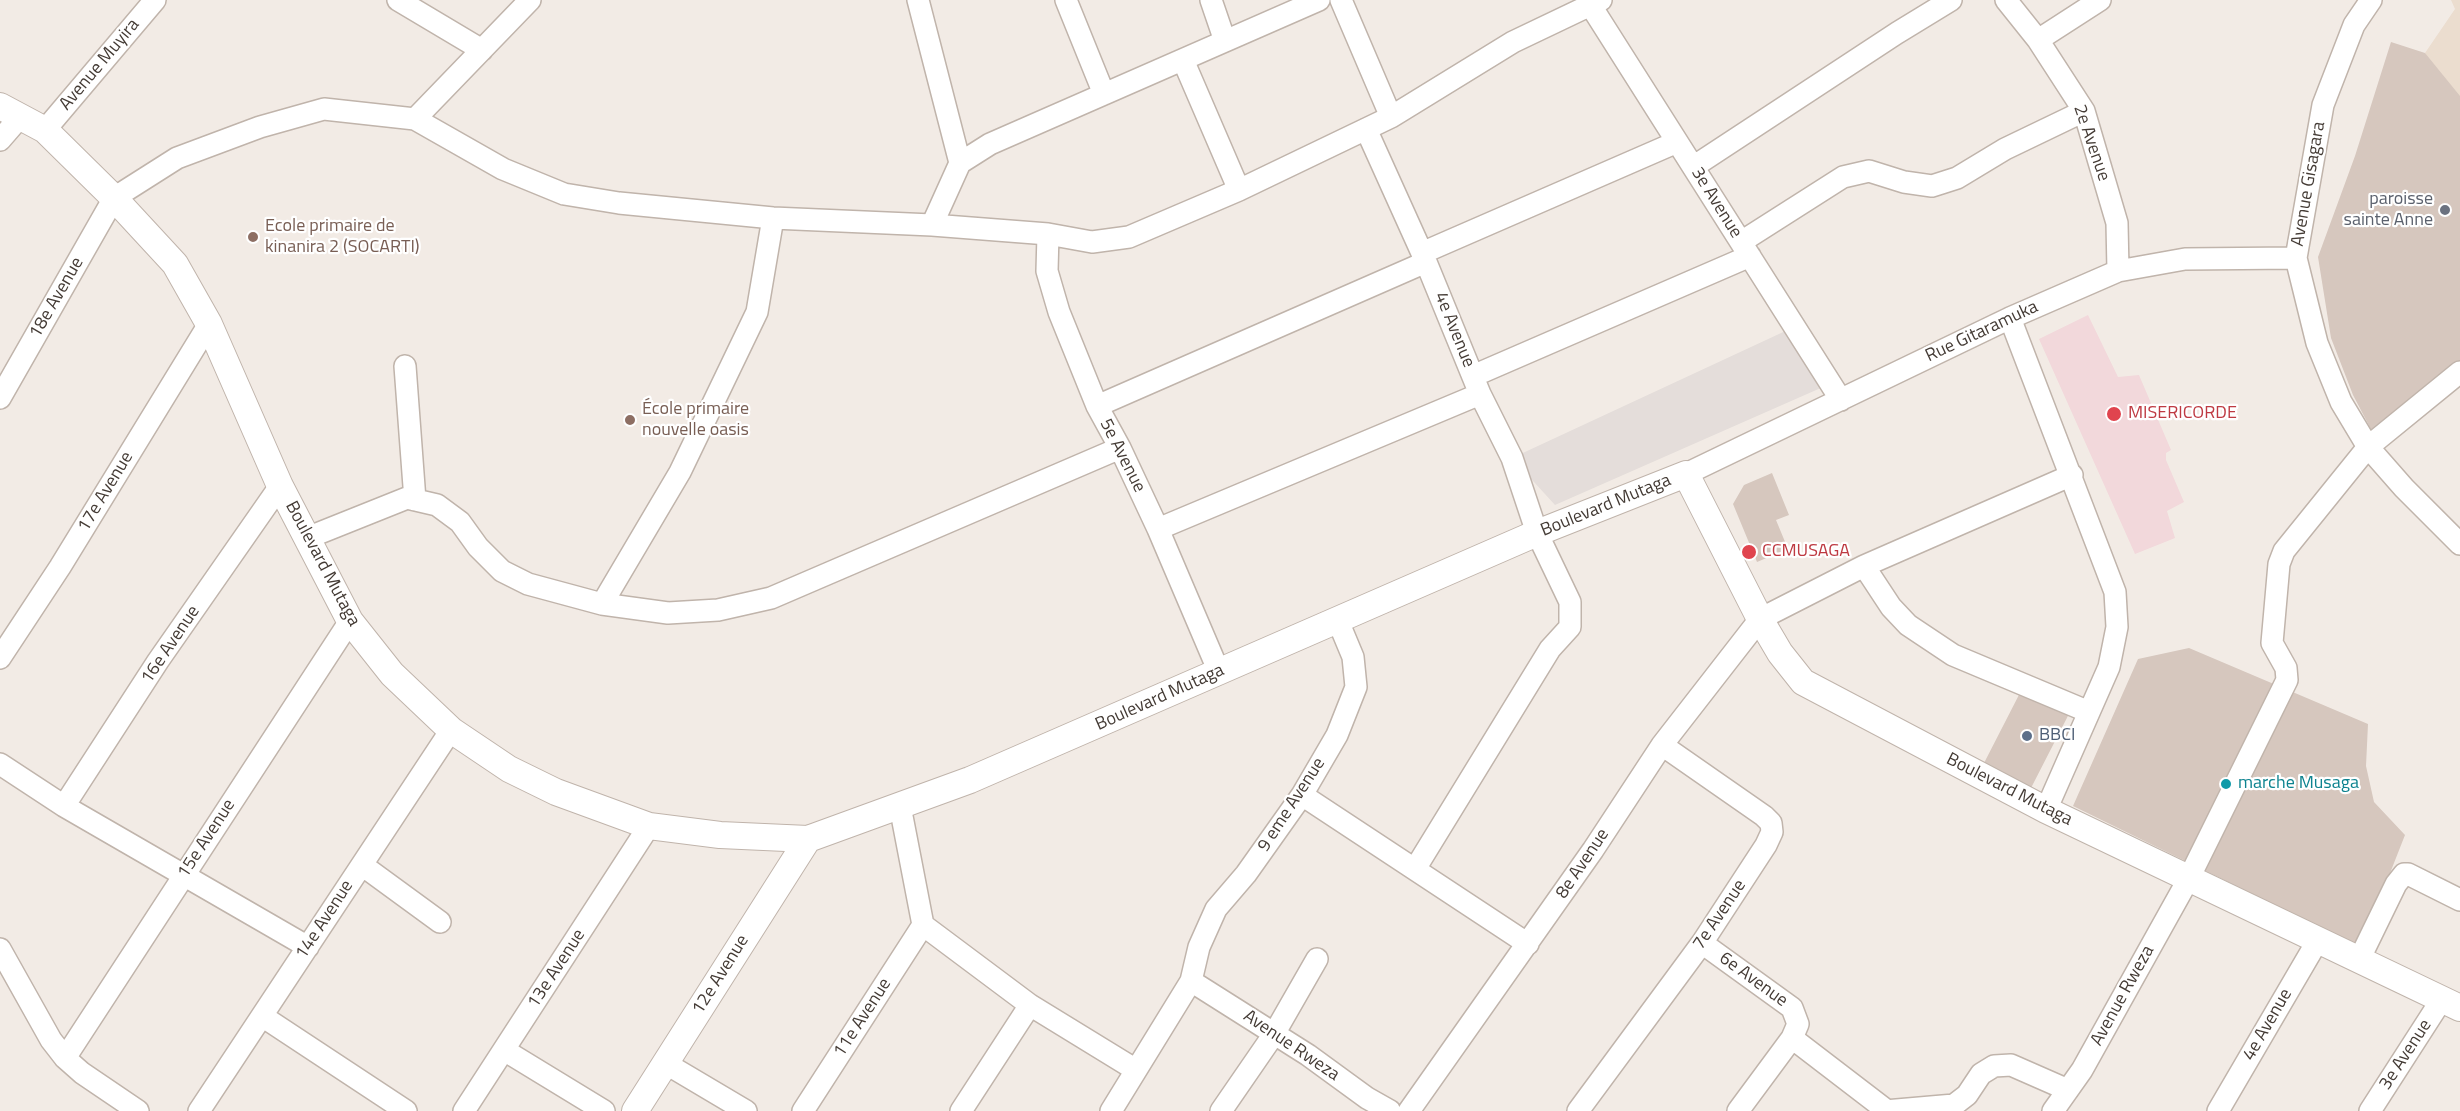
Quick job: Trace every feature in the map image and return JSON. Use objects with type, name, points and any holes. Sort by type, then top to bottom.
[{"type":"street","name":"Avenue Muyira","points":[[45,130],[155,0]]},
{"type":"street","points":[[398,0],[482,50]]},
{"type":"street","points":[[415,119],[530,0]]},
{"type":"street","points":[[918,0],[960,163]]},
{"type":"street","points":[[1066,0],[1104,94]]},
{"type":"street","points":[[1210,0],[1225,41]]},
{"type":"street","points":[[932,225],[960,163],[990,144],[1319,0]]},
{"type":"street","points":[[1341,0],[1391,117]]},
{"type":"street","points":[[1693,167],[1878,45],[1951,0]]},
{"type":"street","name":"2e Avenue","points":[[2006,0],[2038,40],[2084,111],[2117,223],[2118,271]]},
{"type":"street","points":[[2038,40],[2100,0]]},
{"type":"street","name":"Avenue Gisagara","points":[[2371,0],[2354,25],[2323,105],[2296,258],[2317,344],[2341,402],[2368,447],[2404,488],[2460,544]]},
{"type":"street","points":[[114,198],[177,159],[260,127],[324,109],[415,119],[503,169],[564,194],[619,203],[773,218],[932,225],[1048,234],[1092,242],[1129,237],[1239,189],[1366,129],[1391,117],[1513,42],[1596,3]]},
{"type":"street","name":"3e Avenue","points":[[1596,3],[1677,142],[1841,400]]},
{"type":"street","points":[[1183,60],[1239,189]]},
{"type":"street","name":"Boulevard Mutaga","points":[[10,111],[45,130],[114,198],[175,264],[209,324],[280,486],[350,621],[392,674],[451,730],[509,769],[556,792],[649,826],[720,835],[808,839],[970,780],[1538,533],[1686,474],[1760,619],[1780,653],[1803,682],[2046,810],[2451,1004]]},
{"type":"street","points":[[0,140],[10,111]]},
{"type":"street","points":[[1158,529],[1477,385],[1746,249],[1843,177],[1869,171],[1904,182],[1932,186],[1957,178],[2005,149],[2084,111]]},
{"type":"street","name":"4e Avenue","points":[[1366,129],[1424,258],[1477,385],[1512,458],[1538,533],[1570,602],[1570,627],[1550,650],[1415,869]]},
{"type":"street","points":[[1097,406],[1677,142]]},
{"type":"street","name":"18e Avenue","points":[[0,398],[114,198]]},
{"type":"street","points":[[602,604],[680,472],[757,312],[773,218]]},
{"type":"street","name":"5e Avenue","points":[[1048,234],[1047,272],[1059,312],[1097,406],[1120,448],[1158,529],[1219,672]]},
{"type":"street","name":"Rue Gitaramuka","points":[[1686,474],[2010,318],[2118,271],[2185,259],[2296,258]]},
{"type":"street","points":[[2010,318],[2115,592],[2117,627],[2109,667],[2046,810]]},
{"type":"street","name":"17e Avenue","points":[[0,658],[60,567],[209,324]]},
{"type":"street","points":[[405,366],[415,500]]},
{"type":"street","name":"Avenue Rweza","points":[[2053,1111],[2082,1070],[2189,878],[2287,680],[2286,668],[2272,644],[2276,583],[2284,551],[2368,447],[2460,372]]},
{"type":"street","points":[[307,538],[407,498],[437,505],[460,522],[477,547],[502,571],[528,584],[602,604],[668,612],[718,610],[771,598],[1120,448]]},
{"type":"street","points":[[1760,619],[1864,566],[2072,475]]},
{"type":"street","name":"16e Avenue","points":[[64,806],[158,662],[280,486]]},
{"type":"street","points":[[1864,566],[1891,607],[1902,619],[1953,655],[2089,712]]},
{"type":"street","name":"8e Avenue","points":[[1409,1111],[1593,850],[1662,745],[1760,619]]},
{"type":"street","name":"15e Avenue","points":[[65,1058],[350,621]]},
{"type":"street","name":"9 eme Avenue","points":[[1111,1111],[1191,981],[1199,947],[1216,909],[1246,874],[1302,795],[1337,735],[1356,687],[1353,657],[1338,621]]},
{"type":"street","name":"14e Avenue","points":[[199,1111],[451,730]]},
{"type":"street","name":"7e Avenue","points":[[1578,1111],[1702,943],[1766,845],[1772,832],[1771,823],[1764,816],[1662,745]]},
{"type":"street","points":[[0,764],[64,806],[308,947]]},
{"type":"street","points":[[1302,795],[1528,944]]},
{"type":"street","points":[[900,806],[923,925],[1030,1005],[1136,1070]]},
{"type":"street","name":"13e Avenue","points":[[464,1111],[649,826]]},
{"type":"street","name":"12e Avenue","points":[[635,1111],[808,839]]},
{"type":"street","points":[[362,865],[440,922]]},
{"type":"street","points":[[2360,960],[2396,884],[2404,874],[2409,874],[2460,900]]},
{"type":"street","name":"11e Avenue","points":[[803,1111],[923,925]]},
{"type":"street","name":"4e Avenue","points":[[2218,1111],[2318,940]]},
{"type":"street","name":"6e Avenue","points":[[1702,943],[1792,1008],[1798,1024],[1792,1038]]},
{"type":"street","points":[[0,949],[51,1040],[65,1058],[138,1111]]},
{"type":"street","points":[[1221,1111],[1274,1034],[1317,959]]},
{"type":"street","name":"Avenue Rweza","points":[[1191,981],[1308,1055],[1367,1098],[1390,1111]]},
{"type":"street","name":"3e Avenue","points":[[2370,1111],[2451,1004]]},
{"type":"street","points":[[961,1111],[1030,1005]]},
{"type":"street","points":[[262,1016],[406,1111]]},
{"type":"street","points":[[1738,1111],[1792,1038],[1886,1111],[1953,1105],[1968,1095],[1981,1074],[1994,1066],[2011,1065],[2068,1090]]},
{"type":"street","points":[[504,1050],[604,1111]]},
{"type":"street","points":[[665,1064],[746,1111]]},
{"type":"shaded area","points":[[2451,0],[2460,0],[2460,104],[2434,72],[2425,53],[2455,9]]},
{"type":"shaded area","name":"MISERICORDE","points":[[2088,315],[2118,377],[2139,375],[2171,450],[2166,453],[2166,460],[2184,502],[2167,511],[2175,538],[2135,554],[2039,339]]},
{"type":"shaded area","points":[[1794,327],[1823,387],[1555,505],[1512,458]]},
{"type":"building","points":[[2391,42],[2425,53],[2460,96],[2460,361],[2375,437],[2353,395],[2331,338],[2318,257],[2355,156]]},
{"type":"building","name":"CCMUSAGA","points":[[1772,473],[1789,515],[1776,520],[1788,549],[1757,562],[1733,504],[1744,485]]},
{"type":"building","name":"marche Musaga","points":[[2189,648],[2368,724],[2366,766],[2374,802],[2405,835],[2361,947],[2073,806],[2138,659]]},
{"type":"building","name":"BBCI","points":[[2023,687],[2072,708],[2031,788],[1983,765]]},
{"type":"place","name":"paroisse sainte Anne","points":[[2445,210]]},
{"type":"place","name":"Ecole primaire de kinanira 2 (SOCARTI)","points":[[253,237]]},
{"type":"place","name":"MISERICORDE","points":[[2114,414]]},
{"type":"place","name":"École primaire nouvelle oasis","points":[[630,420]]},
{"type":"place","name":"CCMUSAGA","points":[[1749,552]]},
{"type":"place","name":"BBCI","points":[[2027,736]]},
{"type":"place","name":"marche Musaga","points":[[2226,784]]}]
